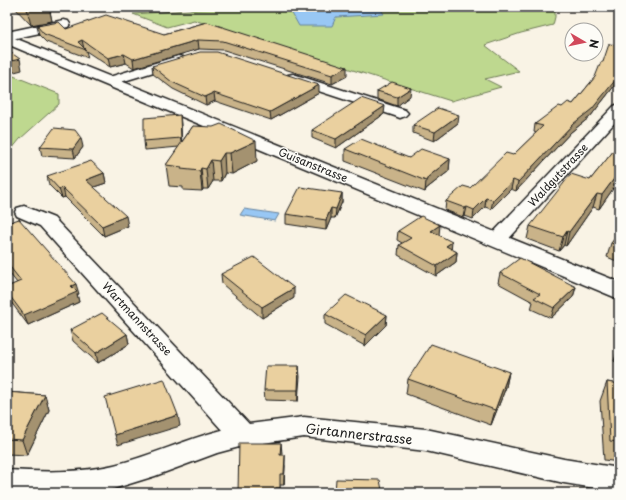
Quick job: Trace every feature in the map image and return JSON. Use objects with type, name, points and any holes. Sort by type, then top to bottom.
[{"type":"street","points":[[7,37],[64,24]]},
{"type":"street","name":"Guisanstrasse","points":[[7,37],[619,291]]},
{"type":"street","points":[[111,81],[192,56]]},
{"type":"street","points":[[280,74],[400,113]]},
{"type":"street","name":"Waldgutstrasse","points":[[497,240],[619,109]]},
{"type":"street","name":"Wartmannstrasse","points":[[24,212],[47,222],[243,435]]},
{"type":"street","name":"Girtannerstrasse","points":[[7,482],[50,484],[81,482],[113,477],[145,468],[213,443],[243,435],[304,427],[426,440],[564,471],[619,480]]},
{"type":"green space","points":[[233,7],[555,7],[555,17],[553,25],[521,33],[485,45],[519,71],[485,79],[501,87],[451,101],[194,20],[167,27],[133,14]]},
{"type":"green space","points":[[11,75],[59,94],[59,104],[20,139],[7,155],[7,76]]},
{"type":"water","points":[[336,7],[379,7],[384,14],[336,17],[332,26],[299,26],[289,8],[295,8],[295,10]]},
{"type":"water","points":[[244,209],[279,214],[275,221],[240,215]]},
{"type":"building","points":[[25,7],[39,7],[27,9]]},
{"type":"building","points":[[106,15],[164,34],[207,22],[347,67],[332,75],[223,41],[198,40],[133,59],[124,54],[108,58],[82,40],[78,42],[86,50],[44,34],[37,26],[59,22],[66,29]]},
{"type":"building","points":[[609,44],[619,45],[619,72],[617,78],[592,109],[573,124],[518,182],[513,180],[493,200],[486,198],[474,210],[446,201],[463,186],[470,188],[506,153],[513,155],[543,126],[535,124],[559,106],[562,107],[568,102],[573,104],[595,77],[601,62],[604,62]]},
{"type":"building","points":[[7,50],[20,59],[7,62]]},
{"type":"building","points":[[200,52],[217,52],[319,85],[270,112],[214,93],[205,97],[172,82],[152,66]]},
{"type":"building","points":[[392,82],[411,88],[397,97],[377,91]]},
{"type":"building","points":[[361,98],[385,106],[336,139],[312,130]]},
{"type":"building","points":[[438,108],[459,115],[435,132],[413,125]]},
{"type":"building","points":[[180,115],[181,138],[144,141],[144,118]]},
{"type":"building","points":[[221,124],[256,141],[230,153],[224,153],[219,161],[211,160],[206,169],[201,168],[200,171],[181,169],[182,167],[166,165],[193,126],[213,127]]},
{"type":"building","points":[[54,128],[75,130],[81,138],[73,149],[40,147]]},
{"type":"building","points":[[361,139],[409,158],[421,149],[450,159],[428,177],[426,181],[345,149]]},
{"type":"building","points":[[619,144],[619,172],[602,195],[597,194],[569,232],[567,231],[563,237],[530,226],[571,174],[590,180]]},
{"type":"building","points":[[91,161],[104,173],[86,180],[126,216],[102,226],[63,188],[59,189],[47,176]]},
{"type":"building","points":[[300,187],[342,193],[336,209],[331,208],[326,220],[286,214]]},
{"type":"building","points":[[421,216],[440,225],[431,231],[452,242],[446,246],[457,252],[437,266],[399,245],[411,238],[398,231]]},
{"type":"building","points":[[19,219],[76,284],[71,286],[77,292],[24,315],[7,292],[7,287],[21,281],[7,263],[7,223]]},
{"type":"building","points":[[619,234],[619,246],[611,243]]},
{"type":"building","points":[[254,257],[294,288],[262,307],[221,274]]},
{"type":"building","points":[[520,258],[576,287],[554,308],[534,298],[540,294],[500,273]]},
{"type":"building","points":[[346,295],[387,315],[366,335],[325,314]]},
{"type":"building","points":[[102,313],[127,334],[96,353],[70,330]]},
{"type":"building","points":[[431,344],[509,372],[495,410],[408,379]]},
{"type":"building","points":[[266,366],[299,366],[298,390],[264,390]]},
{"type":"building","points":[[164,379],[178,415],[115,435],[105,397]]},
{"type":"building","points":[[607,382],[619,384],[619,442],[610,441]]},
{"type":"building","points":[[7,392],[45,395],[22,440],[7,439]]},
{"type":"building","points":[[239,443],[281,443],[280,455],[285,455],[284,474],[280,474],[280,488],[276,488],[276,493],[238,493]]},
{"type":"building","points":[[336,479],[380,480],[382,490],[387,493],[335,493]]}]
